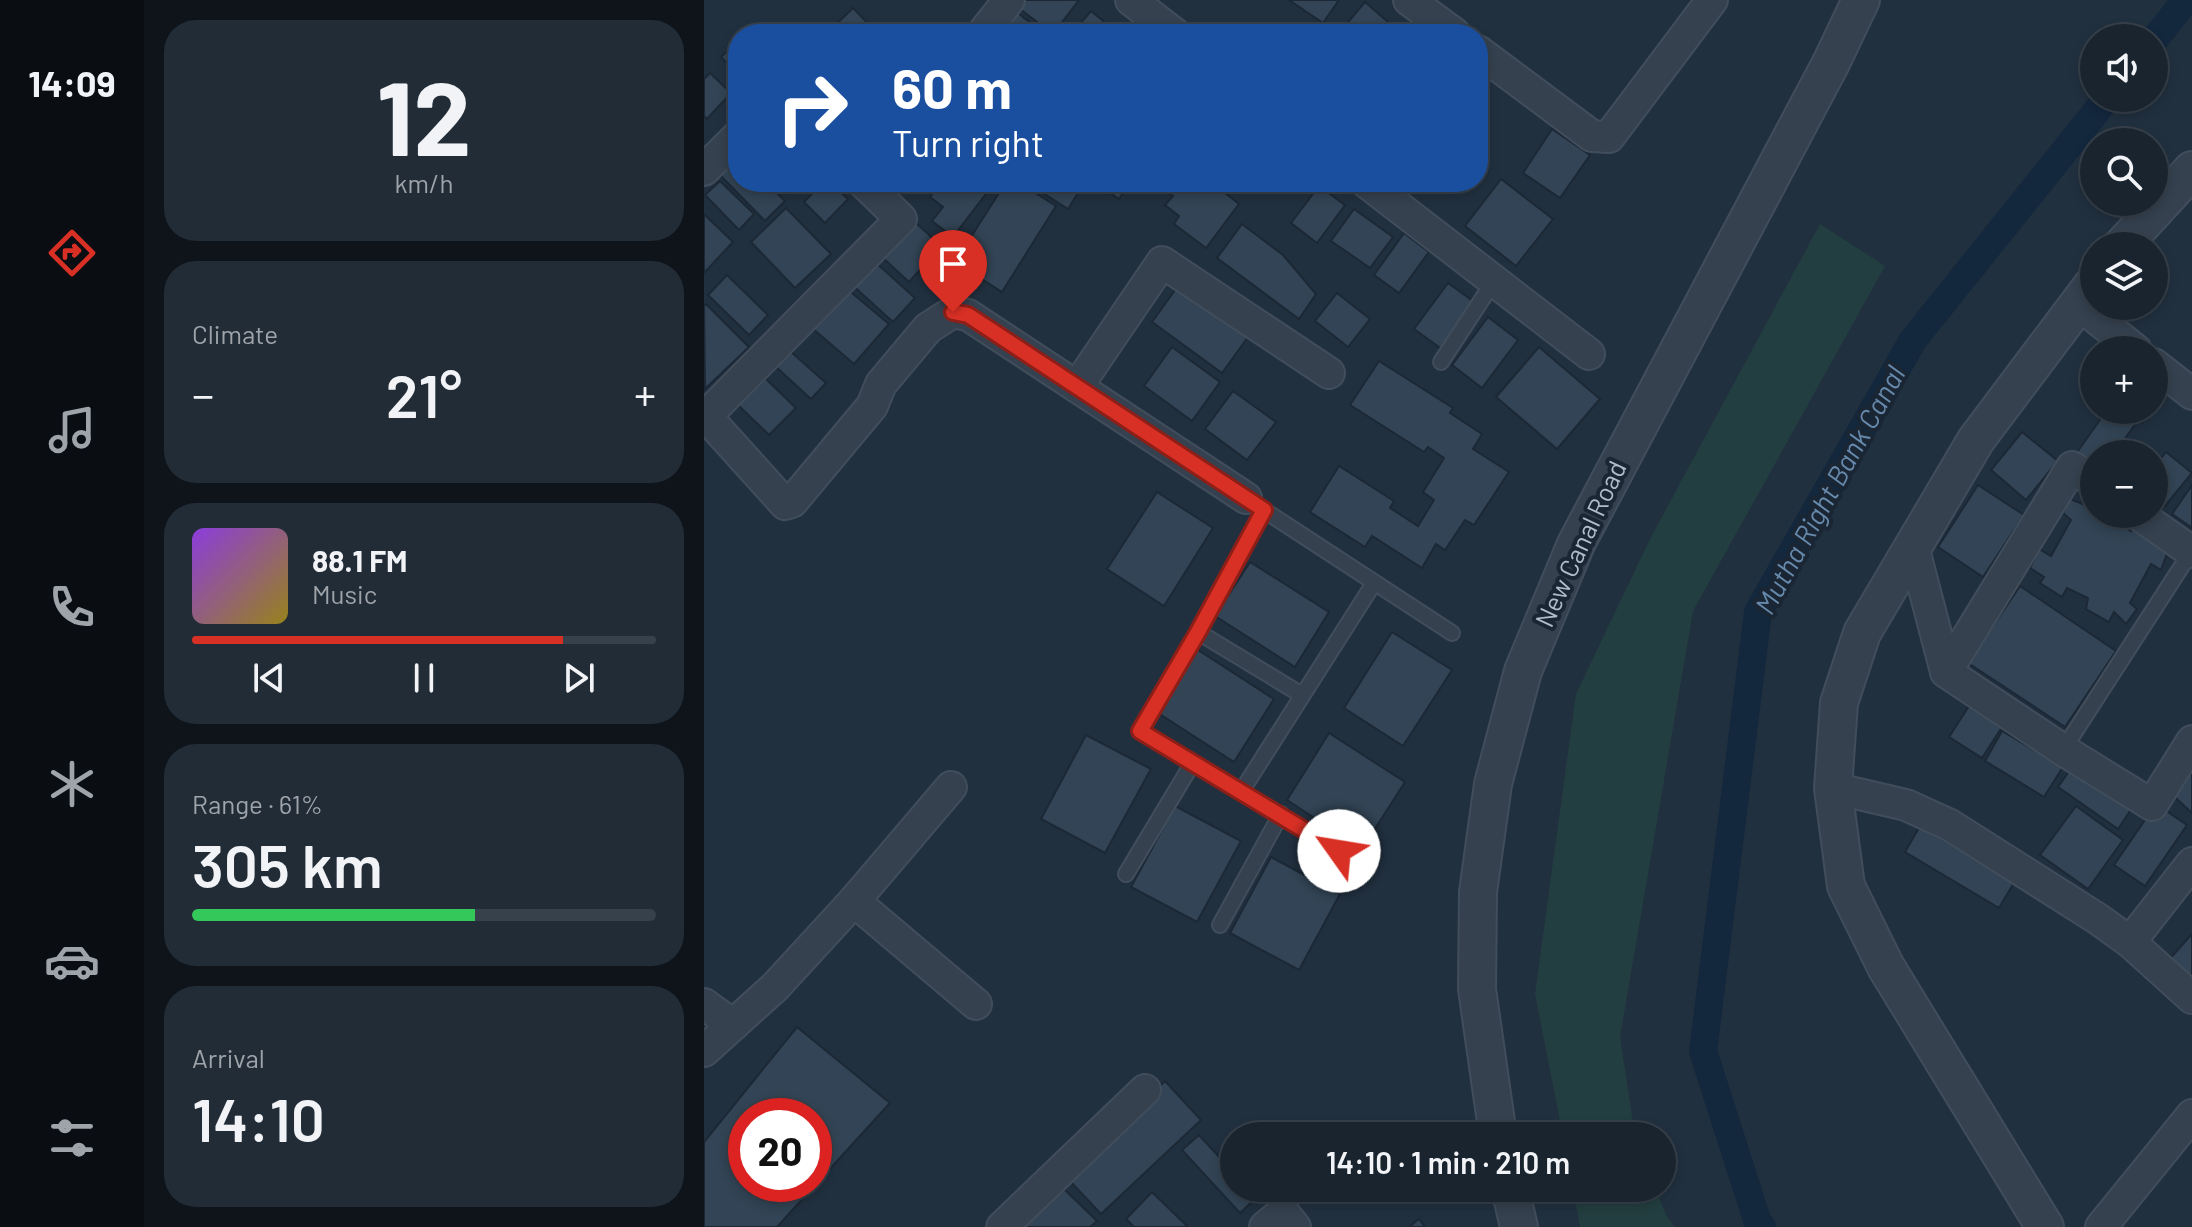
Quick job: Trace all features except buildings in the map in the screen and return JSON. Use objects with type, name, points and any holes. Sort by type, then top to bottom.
[{"type":"street","points":[[990,24],[1009,0]]},
{"type":"street","points":[[1131,0],[1162,24]]},
{"type":"street","points":[[1409,0],[1441,24]]},
{"type":"street","points":[[1488,58],[1592,136],[1609,137],[1712,0]]},
{"type":"street","name":"New Canal Road","points":[[1496,1122],[1477,989],[1478,892],[1493,784],[1523,671],[1576,544],[1831,63],[1861,0]]},
{"type":"street","points":[[704,170],[728,146]]},
{"type":"street","points":[[2135,232],[2192,170]]},
{"type":"street","points":[[873,192],[901,219],[705,415],[785,504],[792,502],[872,406],[881,384],[928,328],[953,312],[968,315],[1255,504]]},
{"type":"street","points":[[1379,192],[1589,354]]},
{"type":"street","points":[[1077,387],[1162,262],[1329,373]]},
{"type":"street","points":[[2045,1227],[1886,967],[1846,886],[1833,788],[1839,703],[1862,633],[1976,440],[2080,302]]},
{"type":"street","points":[[2109,320],[2124,336]]},
{"type":"street","points":[[2168,375],[2192,394]]},
{"type":"street","points":[[1946,672],[2072,467],[2080,472]]},
{"type":"street","points":[[2158,528],[2192,552]]},
{"type":"street","points":[[1913,546],[1946,672],[2152,805],[2192,741]]},
{"type":"street","points":[[704,1051],[775,987],[854,901],[951,787]]},
{"type":"street","points":[[1833,788],[1906,805],[1950,825],[2098,919],[2130,942],[2192,998]]},
{"type":"street","points":[[2130,942],[2192,863]]},
{"type":"street","points":[[854,901],[976,1004]]},
{"type":"street","points":[[704,1004],[733,1025]]},
{"type":"street","points":[[1002,1227],[1145,1090]]},
{"type":"street","points":[[2101,1227],[2192,1115]]},
{"type":"street","points":[[1513,1202],[1519,1227]]},
{"type":"street","points":[[1265,1227],[1283,1212],[1295,1227]]},
{"type":"lane","points":[[1441,362],[1494,281]]},
{"type":"lane","points":[[1339,851],[1140,731],[1198,632],[1255,504],[1452,633]]},
{"type":"lane","points":[[2063,750],[2192,552]]},
{"type":"lane","points":[[1241,792],[1374,583]]},
{"type":"lane","points":[[1198,632],[1302,695]]},
{"type":"lane","points":[[1126,874],[1192,764]]},
{"type":"lane","points":[[1220,925],[1281,814]]},
{"type":"green space","points":[[1820,224],[1885,266],[1693,611],[1620,1037],[1633,1122],[1560,1122],[1535,994],[1576,694],[1650,539]]},
{"type":"green space","points":[[1576,1202],[1661,1202],[1675,1227],[1580,1227]]},
{"type":"waterway","name":"Mutha Right Bank Canal","points":[[2167,24],[2186,0]]},
{"type":"waterway","name":"Mutha Right Bank Canal","points":[[1762,1227],[1758,1223],[1703,1051],[1758,612],[1913,340],[2096,112]]},
{"type":"route","points":[[953,312],[968,315],[1264,510],[1140,731],[1339,851]]}]
